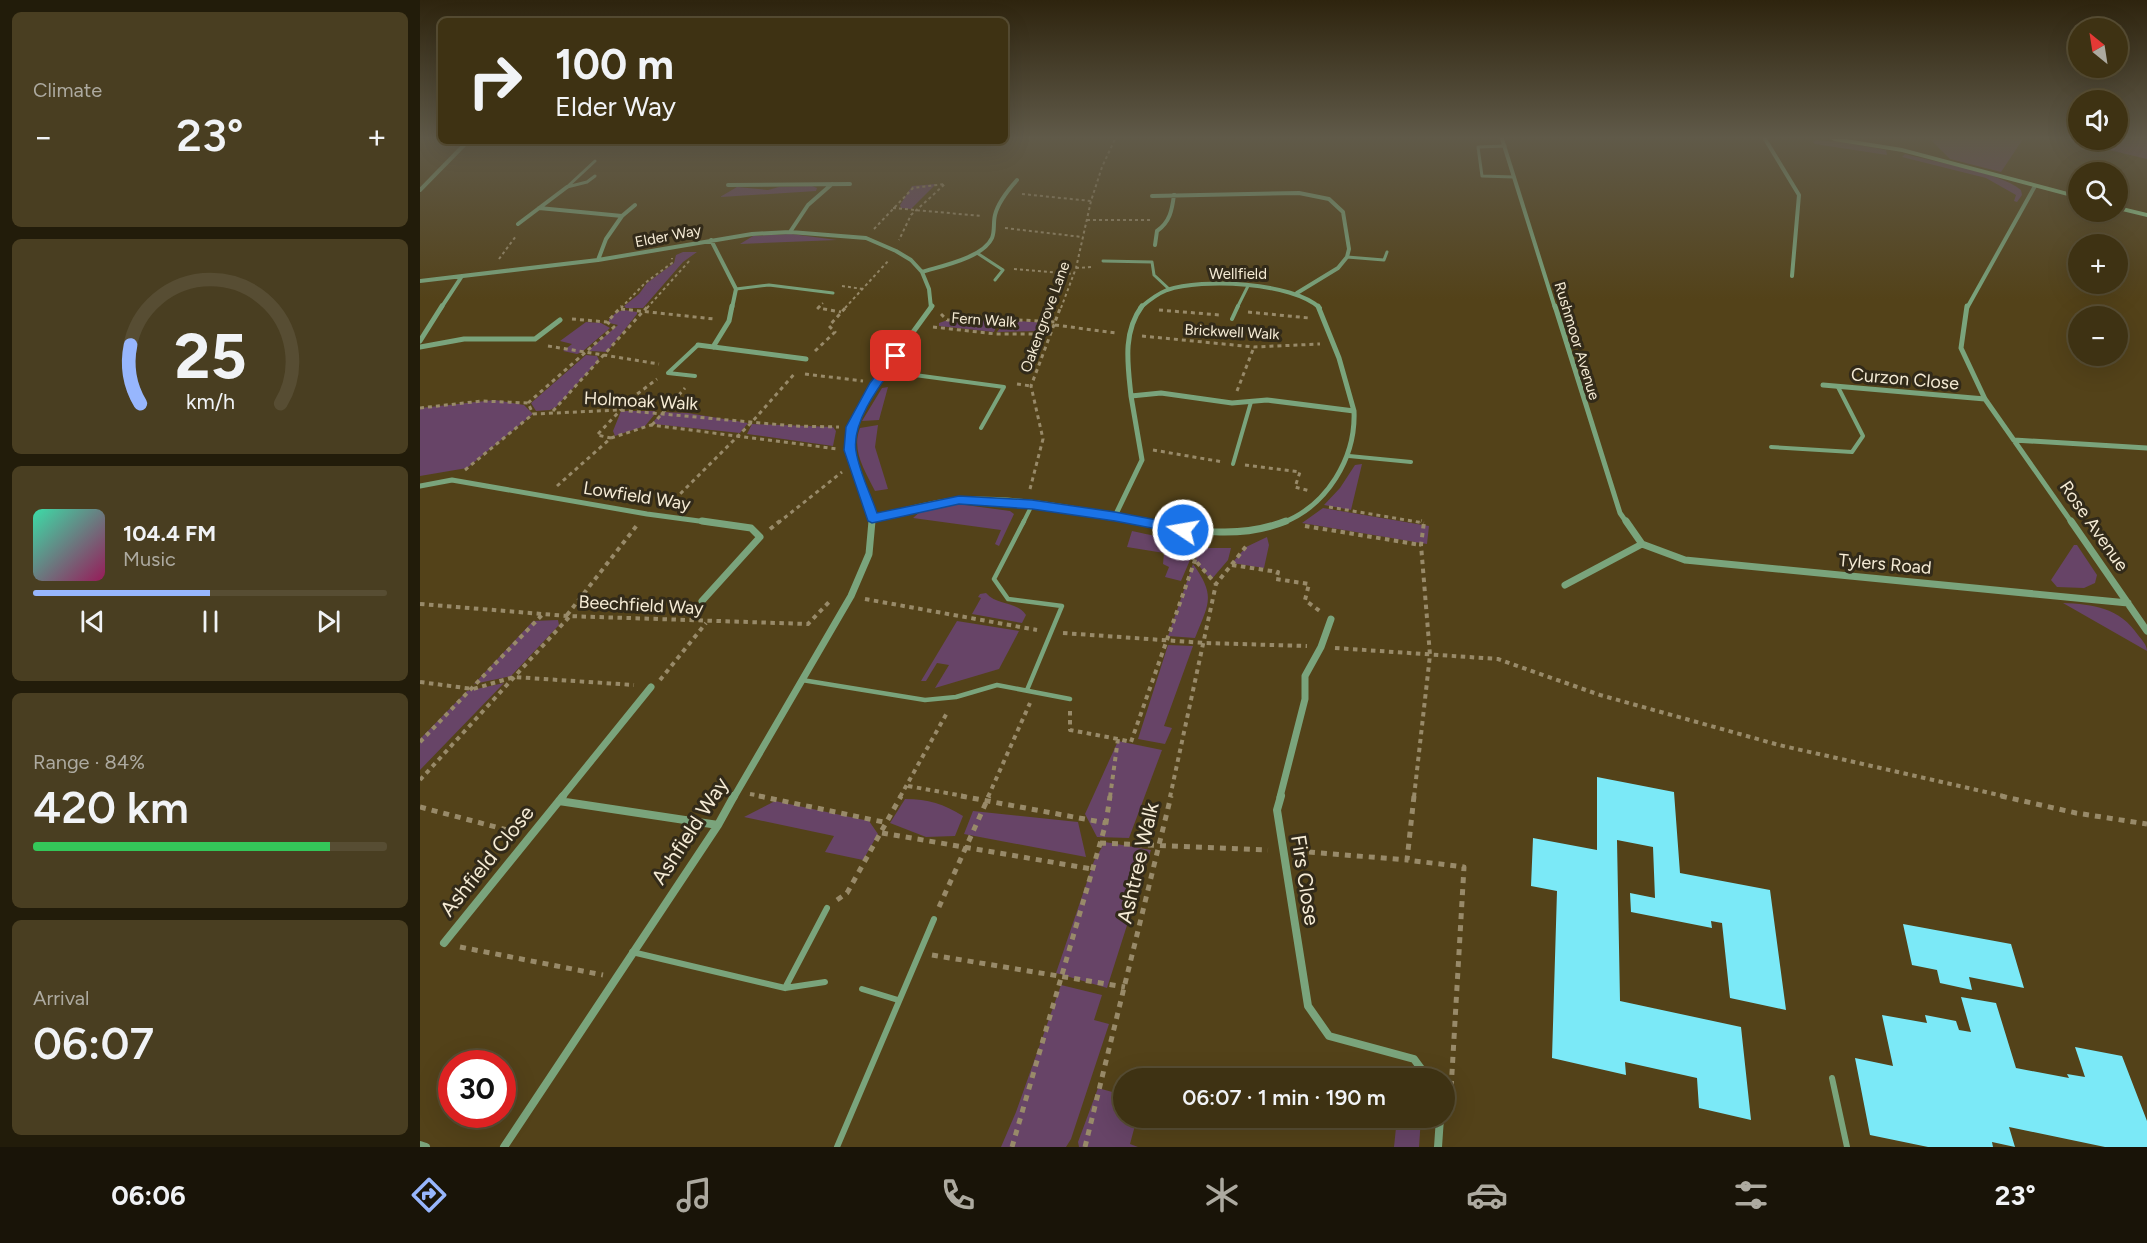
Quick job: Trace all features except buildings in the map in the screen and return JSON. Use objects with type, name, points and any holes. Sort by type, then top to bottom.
[{"type":"main road","points":[[2128,210],[2147,215]]},
{"type":"street","points":[[518,224],[560,193]]},
{"type":"street","points":[[790,232],[808,205],[822,193]]},
{"type":"street","points":[[872,518],[853,464],[850,450],[852,427],[876,383],[932,306],[930,289],[922,272],[977,254],[990,242],[995,227],[994,217],[1006,193]]},
{"type":"street","name":"Rushmoor Avenue","points":[[1519,193],[1620,513],[1642,544]]},
{"type":"street","points":[[1792,276],[1797,193]]},
{"type":"street","name":"Rose Avenue","points":[[2031,193],[1968,303],[1962,348],[1985,399],[2147,631]]},
{"type":"street","points":[[1152,196],[1299,194],[1329,199],[1343,212],[1349,249],[1347,257],[1338,268],[1297,292]]},
{"type":"street","points":[[1155,245],[1158,231],[1168,225],[1170,220],[1173,195]]},
{"type":"street","points":[[598,260],[606,239],[622,216],[635,205]]},
{"type":"street","points":[[539,208],[622,216]]},
{"type":"street","name":"Elder Way","points":[[420,281],[598,260],[674,249],[752,234],[790,232],[866,238],[911,260],[922,272]]},
{"type":"street","points":[[712,242],[736,289],[729,321],[713,347]]},
{"type":"street","points":[[420,341],[462,276]]},
{"type":"street","name":"Wellfield","points":[[872,518],[959,500],[1032,505],[1115,516],[1203,534],[1258,531],[1284,523],[1314,504],[1349,456],[1354,411],[1334,344],[1319,307],[1297,292],[1275,286],[1210,286],[1169,289],[1140,307],[1128,334],[1127,350],[1131,396],[1142,460],[1115,516]]},
{"type":"street","points":[[420,347],[464,339],[535,339],[560,320]]},
{"type":"street","points":[[698,345],[806,359]]},
{"type":"street","name":"Curzon Close","points":[[1823,385],[1985,399]]},
{"type":"street","points":[[1131,396],[1161,393],[1232,403],[1267,400],[1354,411]]},
{"type":"street","points":[[2014,440],[2147,448]]},
{"type":"street","name":"Lowfield Way","points":[[420,486],[452,480],[647,514],[752,528],[760,537]]},
{"type":"street","name":"Ashfield Way","points":[[504,1147],[718,825],[800,680],[851,596],[869,554],[872,518]]},
{"type":"street","points":[[702,601],[760,537]]},
{"type":"street","points":[[1565,585],[1642,544]]},
{"type":"street","name":"Tylers Road","points":[[1642,544],[1685,560],[2128,603]]},
{"type":"street","name":"Firs Close","points":[[1331,619],[1321,647],[1305,676],[1305,699],[1277,810],[1308,1006],[1329,1036],[1414,1059],[1421,1068]]},
{"type":"street","name":"Ashfield Close","points":[[444,944],[651,687]]},
{"type":"street","name":"Ashfield Close","points":[[559,801],[718,825]]},
{"type":"street","points":[[1438,1147],[1439,1128]]},
{"type":"street","points":[[420,1145],[426,1147]]},
{"type":"lane","points":[[1347,257],[1384,260],[1387,252]]},
{"type":"lane","points":[[977,254],[1004,270],[995,280]]},
{"type":"lane","points":[[1103,261],[1152,262],[1154,275],[1169,289]]},
{"type":"lane","points":[[736,289],[769,285],[833,293]]},
{"type":"lane","points":[[1232,319],[1248,286]]},
{"type":"lane","points":[[668,373],[698,345]]},
{"type":"lane","points":[[885,371],[1004,387],[981,428]]},
{"type":"lane","points":[[668,373],[695,376]]},
{"type":"lane","points":[[1771,447],[1852,452],[1863,436],[1838,387]]},
{"type":"lane","points":[[1233,464],[1251,402]]},
{"type":"lane","points":[[1349,456],[1411,462]]},
{"type":"lane","points":[[1027,690],[1062,606],[1008,599],[994,579],[1032,505]]},
{"type":"lane","points":[[800,680],[925,700],[956,697],[997,685],[1070,699]]},
{"type":"lane","points":[[785,988],[827,908]]},
{"type":"lane","points":[[837,1147],[934,919]]},
{"type":"lane","points":[[632,952],[785,988],[825,982]]},
{"type":"lane","points":[[862,989],[898,1000]]},
{"type":"lane","points":[[1832,1078],[1846,1147]]},
{"type":"path","points":[[866,238],[908,193]]},
{"type":"path","points":[[659,515],[752,422],[806,359],[835,332],[829,326],[896,251],[903,225],[911,211],[934,193]]},
{"type":"path","points":[[1011,193],[1091,201]]},
{"type":"path","name":"Oakengrove Lane","points":[[1032,505],[1029,492],[1043,439],[1031,386],[1073,274],[1094,193]]},
{"type":"path","points":[[893,208],[994,217]]},
{"type":"path","points":[[1087,220],[1170,220]]},
{"type":"path","points":[[491,272],[512,240],[523,228],[518,224]]},
{"type":"path","points":[[995,227],[1082,237]]},
{"type":"path","points":[[553,412],[606,355],[642,310],[686,262],[712,242]]},
{"type":"path","points":[[607,322],[645,283],[672,263],[674,249]]},
{"type":"path","points":[[1004,270],[1021,268],[1073,274]]},
{"type":"path","name":"Fern Walk","points":[[932,306],[947,320],[1002,319],[1128,334]]},
{"type":"path","points":[[621,309],[729,321]]},
{"type":"path","points":[[420,408],[482,401],[528,403],[614,327],[607,322],[560,320]]},
{"type":"path","name":"Fern Walk","points":[[917,327],[996,334],[1051,334]]},
{"type":"path","name":"Brickwell Walk","points":[[1128,334],[1254,347],[1334,344]]},
{"type":"path","points":[[535,339],[538,345],[674,366]]},
{"type":"path","points":[[1232,403],[1254,347]]},
{"type":"path","points":[[611,438],[597,435],[643,387],[668,373]]},
{"type":"path","points":[[795,373],[876,383]]},
{"type":"path","points":[[452,480],[533,414],[528,403]]},
{"type":"path","name":"Holmoak Walk","points":[[533,414],[619,410],[794,426],[852,427]]},
{"type":"path","points":[[545,496],[611,438],[651,425],[850,450]]},
{"type":"path","points":[[760,537],[853,464]]},
{"type":"path","points":[[1314,504],[1424,522],[1420,545],[1430,656],[1407,860]]},
{"type":"path","points":[[420,780],[568,616],[647,514]]},
{"type":"path","points":[[1284,523],[1420,545]]},
{"type":"path","points":[[1163,525],[1216,584]]},
{"type":"path","name":"Ashtree Walk","points":[[1085,1147],[1159,847],[1205,644],[1216,584],[1258,531]]},
{"type":"path","points":[[1070,699],[1070,730],[1131,742],[1170,639],[1203,534]]},
{"type":"path","points":[[1232,564],[1278,572],[1276,579],[1309,584],[1305,600],[1331,619]]},
{"type":"path","points":[[851,596],[1051,632],[1170,639],[1205,644],[1321,647],[1498,659],[1600,695],[1779,745],[2076,813],[2147,824]]},
{"type":"path","name":"Beechfield Way","points":[[420,604],[568,616],[808,624],[830,600],[851,596]]},
{"type":"path","points":[[420,742],[543,614]]},
{"type":"path","points":[[420,682],[473,689],[514,677],[651,687],[663,677],[707,622]]},
{"type":"path","points":[[934,919],[1035,691]]},
{"type":"path","points":[[827,908],[847,893],[888,823],[956,697]]},
{"type":"path","points":[[1012,1147],[1106,823],[1118,739]]},
{"type":"path","points":[[908,786],[1106,823]]},
{"type":"path","points":[[737,792],[888,823]]},
{"type":"path","points":[[420,807],[531,836]]},
{"type":"path","points":[[882,833],[1092,869]]},
{"type":"path","points":[[1100,843],[1282,850],[1464,867],[1453,1068]]},
{"type":"path","points":[[444,944],[615,977]]},
{"type":"path","points":[[919,953],[1125,987]]},
{"type":"shaded area","points":[[728,193],[792,193],[720,197]]},
{"type":"shaded area","points":[[908,193],[927,193],[911,209],[901,208],[900,205]]},
{"type":"shaded area","points":[[2012,193],[2022,193],[2017,202],[2014,201],[2016,195]]},
{"type":"shaded area","points":[[791,234],[837,240],[740,244],[753,236]]},
{"type":"shaded area","points":[[683,252],[697,252],[683,262],[643,308],[624,306],[639,294],[647,283],[674,263],[676,255]]},
{"type":"shaded area","points":[[624,310],[637,312],[637,314],[607,352],[590,351],[618,325],[609,323],[609,319],[617,312]]},
{"type":"shaded area","points":[[999,320],[994,332],[939,326],[939,323],[945,321]]},
{"type":"shaded area","points":[[1006,320],[1047,323],[1043,331],[997,332]]},
{"type":"shaded area","points":[[586,322],[601,323],[610,328],[582,352],[577,354],[563,351],[572,344],[560,341]]},
{"type":"shaded area","points":[[586,355],[597,356],[599,360],[556,407],[536,411],[531,403]]},
{"type":"shaded area","points":[[888,387],[879,420],[862,421],[882,388]]},
{"type":"shaded area","points":[[495,400],[524,405],[533,414],[467,468],[420,476],[420,408]]},
{"type":"shaded area","points":[[621,411],[655,411],[655,414],[645,426],[615,436],[613,431]]},
{"type":"shaded area","points":[[662,412],[688,413],[748,423],[740,433],[654,424]]},
{"type":"shaded area","points":[[752,424],[833,427],[836,431],[833,446],[747,434]]},
{"type":"shaded area","points":[[878,425],[875,447],[888,489],[875,491],[863,468],[857,444],[860,428]]},
{"type":"shaded area","points":[[1362,464],[1351,510],[1324,505],[1340,488],[1355,465]]},
{"type":"shaded area","points":[[958,504],[1010,511],[1014,514],[999,546],[995,544],[1001,530],[913,518],[921,511]]},
{"type":"shaded area","points":[[1323,508],[1429,526],[1427,544],[1302,523]]},
{"type":"shaded area","points":[[1132,531],[1165,539],[1184,552],[1190,560],[1181,581],[1165,577],[1169,567],[1163,564],[1164,553],[1127,547]]},
{"type":"shaded area","points":[[1267,537],[1269,545],[1264,568],[1232,563],[1246,547]]},
{"type":"shaded area","points":[[2074,545],[2077,545],[2097,575],[2095,583],[2084,588],[2057,587],[2051,580]]},
{"type":"shaded area","points":[[1201,548],[1231,548],[1228,560],[1211,580],[1195,561]]},
{"type":"shaded area","points":[[1193,564],[1205,584],[1207,608],[1195,638],[1168,636]]},
{"type":"shaded area","points":[[986,593],[996,600],[1018,607],[1026,615],[1022,623],[972,614],[981,598],[978,597],[980,594]]},
{"type":"shaded area","points":[[2063,603],[2095,606],[2114,613],[2131,626],[2147,651]]},
{"type":"shaded area","points":[[558,620],[559,625],[511,676],[474,684],[533,621]]},
{"type":"shaded area","points":[[957,621],[1019,631],[999,669],[935,688],[949,665],[937,663],[926,681],[921,681]]},
{"type":"shaded area","points":[[1168,645],[1193,646],[1164,726],[1172,728],[1165,744],[1138,739]]},
{"type":"shaded area","points":[[504,683],[420,770],[420,739],[467,691]]},
{"type":"shaded area","points":[[1118,741],[1162,750],[1129,838],[1097,837],[1085,814]]},
{"type":"shaded area","points":[[905,799],[936,803],[963,816],[955,836],[926,837],[890,823]]},
{"type":"shaded area","points":[[775,801],[869,821],[878,834],[863,860],[825,852],[834,836],[744,817]]},
{"type":"shaded area","points":[[973,811],[1078,822],[1086,857],[964,834]]},
{"type":"shaded area","points":[[1105,842],[1151,850],[1107,988],[1056,973],[1094,861]]},
{"type":"shaded area","points":[[1061,985],[1102,995],[1094,1020],[1109,1024],[1071,1139],[1066,1147],[1001,1147],[1016,1112]]},
{"type":"shaded area","points":[[1098,1088],[1113,1092],[1113,1128],[1134,1128],[1130,1144],[1138,1147],[1079,1147],[1078,1142]]},
{"type":"shaded area","points":[[1396,1128],[1420,1128],[1419,1147],[1394,1147]]},
{"type":"route","points":[[896,356],[876,383],[852,427],[850,450],[853,464],[872,518],[959,500],[1032,505],[1115,516],[1183,530]]}]
